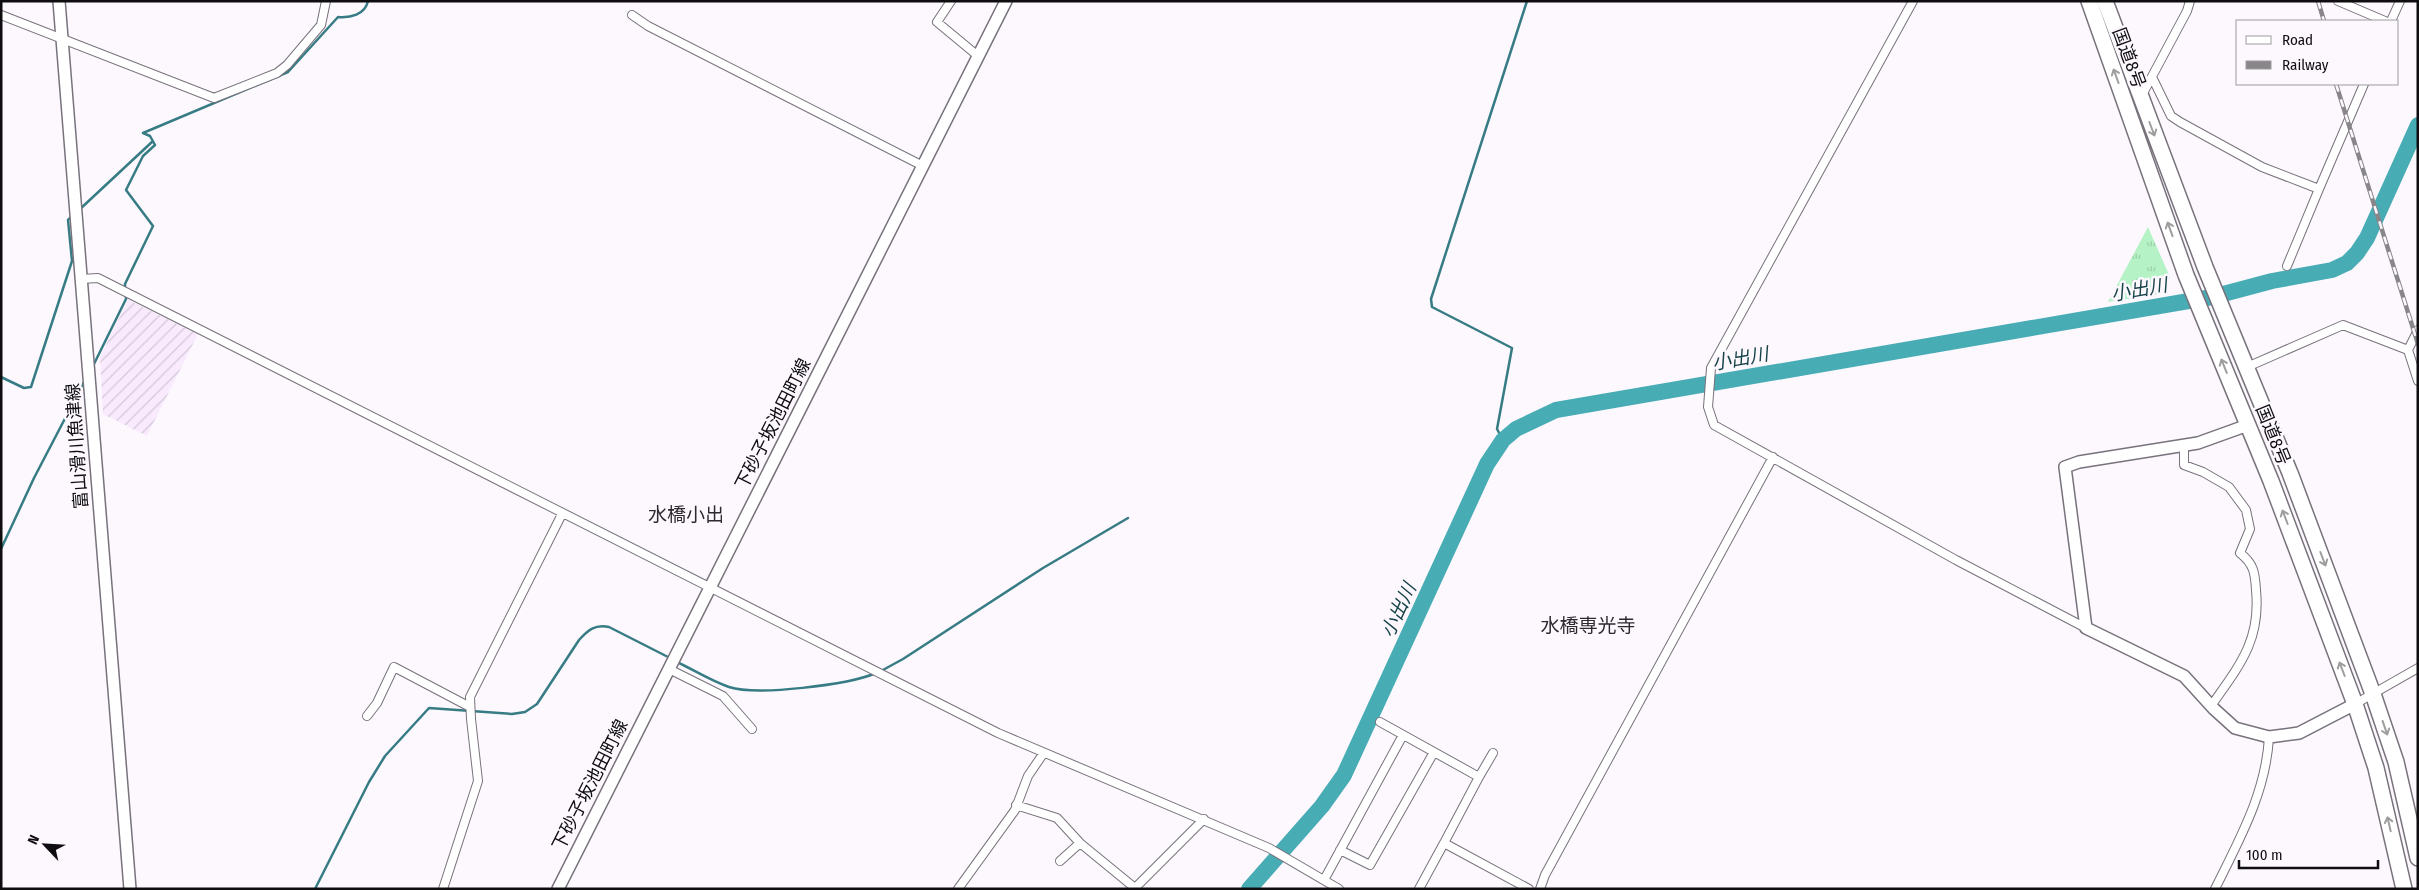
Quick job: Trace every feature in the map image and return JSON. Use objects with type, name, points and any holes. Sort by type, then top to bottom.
[{"type":"highway","name":"国道8号","points":[[2089,1],[2186,275],[2248,425],[2355,704],[2376,768],[2404,889]]},
{"type":"highway","name":"国道8号","points":[[2105,1],[2205,267],[2290,473],[2373,694],[2396,762],[2418,858]]},
{"type":"main road","name":"富山滑川魚津線","points":[[59,1],[130,889]]},
{"type":"main road","name":"下砂子坂池田町線","points":[[558,889],[1006,1]]},
{"type":"main road","points":[[2248,425],[2198,443],[2079,462],[2065,467],[2086,628],[2184,676],[2211,706],[2235,728],[2270,737],[2299,732],[2355,704]]},
{"type":"street","points":[[1,16],[214,98],[277,73],[287,65],[321,25],[326,1]]},
{"type":"street","points":[[951,1],[937,22],[978,56]]},
{"type":"street","points":[[1913,1],[1710,368],[1708,407],[1714,425],[1956,560],[2086,628]]},
{"type":"street","points":[[2140,98],[2187,12],[2190,1]]},
{"type":"street","points":[[2338,1],[2383,20]]},
{"type":"street","points":[[2391,20],[2400,1]]},
{"type":"street","points":[[632,15],[648,26],[923,166]]},
{"type":"street","points":[[2152,77],[2171,116],[2262,167],[2318,190]]},
{"type":"street","points":[[2287,266],[2364,85]]},
{"type":"street","points":[[81,279],[98,278],[562,514],[1043,754],[1269,848],[1339,889]]},
{"type":"street","points":[[2247,367],[2343,326],[2408,350]]},
{"type":"street","points":[[2418,330],[2408,350],[2418,381]]},
{"type":"street","points":[[2184,445],[2184,465],[2203,472],[2229,487],[2250,518],[2250,529],[2240,553],[2255,568],[2258,610],[2254,636],[2245,658],[2211,706]]},
{"type":"street","points":[[1540,889],[1545,875],[1773,457]]},
{"type":"street","points":[[445,888],[478,780],[470,697],[562,514]]},
{"type":"street","points":[[368,716],[377,703],[394,667],[470,706]]},
{"type":"street","points":[[2355,704],[2418,668]]},
{"type":"street","points":[[669,669],[723,696],[752,729]]},
{"type":"street","points":[[1380,722],[1479,777]]},
{"type":"street","points":[[1324,880],[1403,735]]},
{"type":"street","points":[[2215,889],[2259,796],[2266,769],[2270,737]]},
{"type":"street","points":[[1340,850],[1370,866],[1434,752]]},
{"type":"street","points":[[1419,889],[1493,753]]},
{"type":"street","points":[[958,889],[1016,805],[1028,776],[1043,754]]},
{"type":"street","points":[[1016,805],[1058,818],[1080,843],[1135,888],[1204,820]]},
{"type":"street","points":[[1060,861],[1080,843]]},
{"type":"street","points":[[1444,843],[1529,889]]},
{"type":"shaded area","points":[[128,300],[198,334],[147,436],[103,414],[100,357]]},
{"type":"green space","points":[[2148,227],[2170,277],[2165,293],[2108,302]]},
{"type":"waterway","points":[[125,289],[125,284],[153,226],[126,190],[143,156],[155,145],[150,136],[143,133],[288,72],[338,17],[356,15],[364,10],[368,1]]},
{"type":"waterway","points":[[1503,440],[1497,429],[1512,348],[1432,307],[1431,299],[1527,1]]},
{"type":"waterway","name":"小出川","points":[[1249,889],[1322,806],[1344,775],[1487,464],[1503,440],[1516,429],[1556,410],[2212,297],[2272,281],[2332,270],[2347,263],[2357,253],[2367,238],[2418,125]]},
{"type":"waterway","points":[[79,210],[153,141]]},
{"type":"waterway","points":[[1,377],[24,388],[31,387],[72,261],[68,220],[73,215]]},
{"type":"waterway","points":[[93,366],[126,299],[126,295]]},
{"type":"waterway","points":[[1,549],[34,478],[84,382]]},
{"type":"waterway","points":[[881,671],[903,659],[1043,568],[1128,518]]},
{"type":"waterway","points":[[315,889],[369,782],[385,756],[429,708],[512,714],[525,712],[537,704],[579,640],[589,631],[600,626],[609,627],[670,658]]},
{"type":"waterway","points":[[677,662],[722,685],[760,690],[780,690],[825,685],[845,682],[876,673]]},
{"type":"railway","points":[[2318,1],[2324,20]]},
{"type":"railway","points":[[2336,85],[2418,344]]},
{"type":"district","name":"水橋小出","points":[[686,514]]},
{"type":"district","name":"水橋専光寺","points":[[1588,625]]}]
